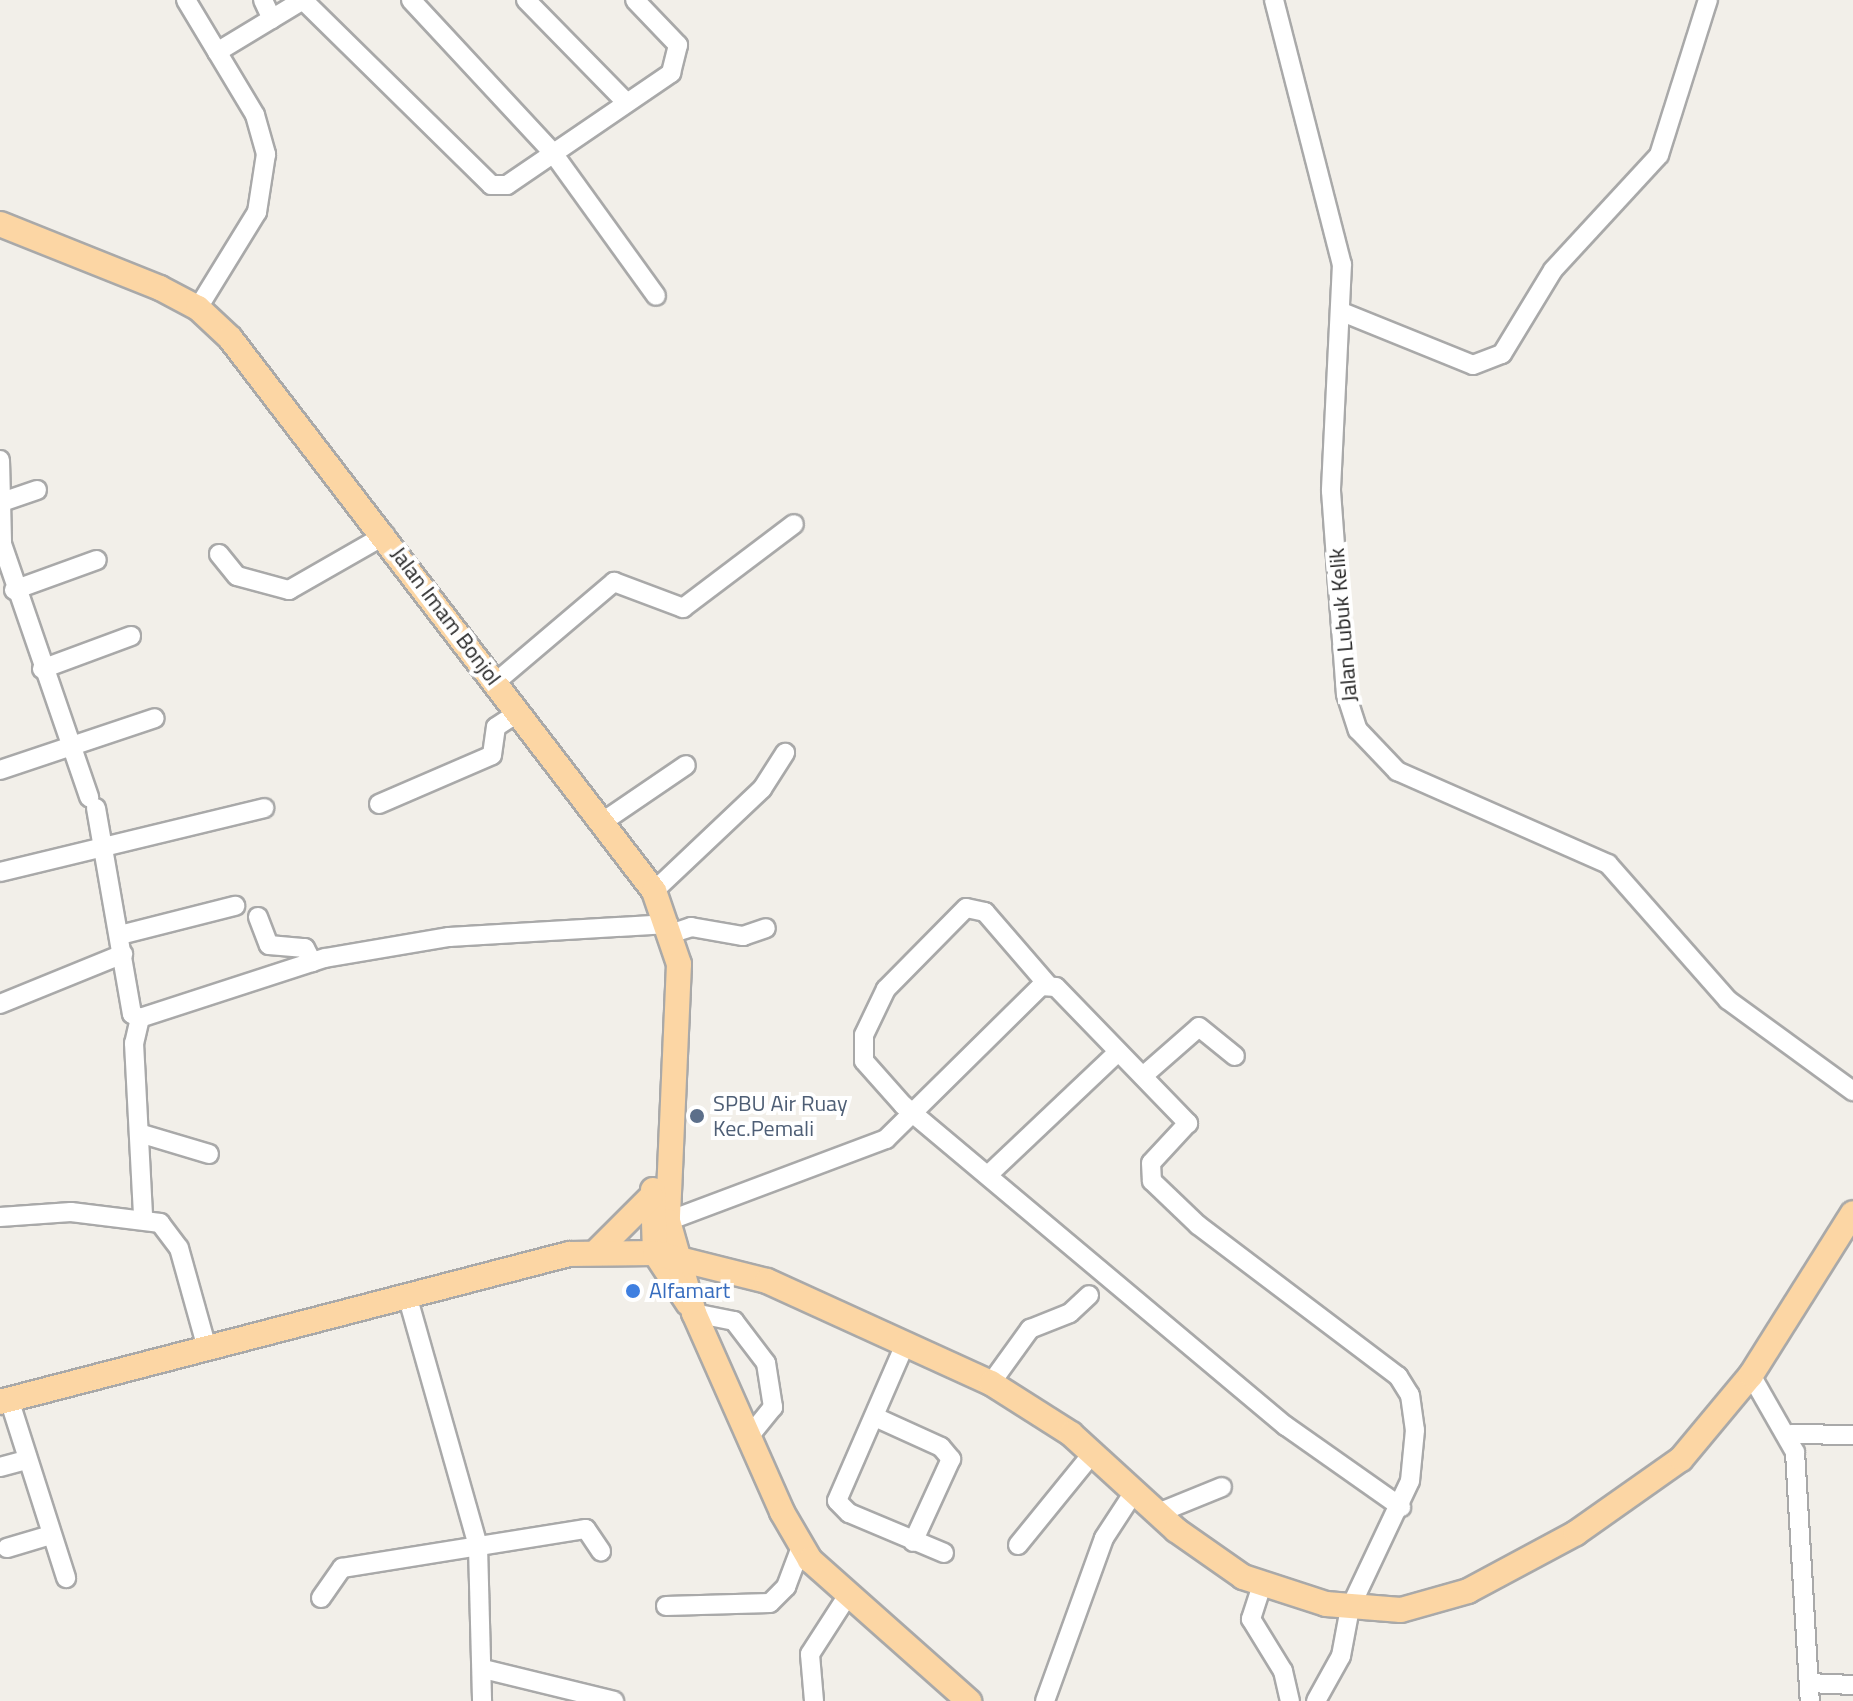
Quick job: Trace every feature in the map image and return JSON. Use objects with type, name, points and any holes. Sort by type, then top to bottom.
[{"type":"main road","name":"Jalan Imam Bonjol","points":[[0,224],[198,308],[267,378],[654,891],[671,928],[679,964],[668,1221],[682,1257],[694,1310]]},
{"type":"main road","name":"Jalan Imam Bonjol","points":[[655,1253],[651,1197],[669,1152]]},
{"type":"main road","points":[[599,1249],[651,1197]]},
{"type":"main road","points":[[4,1400],[407,1295],[599,1249],[682,1257],[767,1281],[991,1383],[1092,1454],[1158,1513],[1228,1569],[1262,1585],[1350,1608],[1401,1610],[1445,1600],[1576,1533],[1681,1459],[1751,1375],[1853,1213]]},
{"type":"main road","points":[[655,1253],[694,1310],[801,1547],[848,1595],[969,1701]]},
{"type":"street","points":[[186,0],[262,135],[265,186],[245,236],[198,308]]},
{"type":"street","points":[[263,0],[272,19]]},
{"type":"street","points":[[217,52],[303,0],[491,185],[507,185],[626,102],[680,60],[678,45],[635,0]]},
{"type":"street","points":[[411,0],[553,153],[656,296]]},
{"type":"street","points":[[526,0],[626,102]]},
{"type":"street","name":"Jalan Lubuk Kelik","points":[[1274,0],[1339,245],[1342,312],[1329,420],[1331,491],[1346,694],[1358,730],[1397,771],[1608,864],[1728,1000],[1853,1091]]},
{"type":"street","points":[[1342,312],[1473,365],[1502,354],[1553,270],[1659,155],[1708,0]]},
{"type":"street","points":[[0,460],[2,544],[14,590],[93,803],[106,849],[132,1014],[140,1018],[312,962],[449,937],[691,927],[743,936],[766,928]]},
{"type":"street","points":[[2,502],[37,490]]},
{"type":"street","points":[[496,682],[614,582],[683,608],[794,524]]},
{"type":"street","points":[[219,554],[237,576],[289,590],[385,535]]},
{"type":"street","points":[[14,590],[97,560]]},
{"type":"street","points":[[42,669],[131,636]]},
{"type":"street","points":[[379,804],[492,755],[496,727],[519,712]]},
{"type":"street","points":[[0,770],[155,718]]},
{"type":"street","points":[[654,891],[762,789],[785,753]]},
{"type":"street","points":[[604,821],[686,765]]},
{"type":"street","points":[[0,872],[106,849],[264,808]]},
{"type":"street","points":[[120,935],[235,906]]},
{"type":"street","points":[[1316,1701],[1341,1656],[1350,1608],[1401,1507],[1415,1460],[1406,1386],[1198,1225],[1152,1181],[1151,1163],[1189,1125],[1048,985],[977,907],[966,908],[904,967],[872,1014],[861,1048],[887,1091],[917,1110],[988,1175],[1286,1426],[1401,1507]]},
{"type":"street","points":[[258,917],[269,945],[297,945],[312,962]]},
{"type":"street","points":[[0,1004],[123,954]]},
{"type":"street","points":[[668,1221],[866,1150],[917,1110],[1048,985]]},
{"type":"street","points":[[140,1018],[134,1038],[143,1216]]},
{"type":"street","points":[[1143,1076],[1199,1027],[1235,1056]]},
{"type":"street","points":[[988,1175],[1118,1052]]},
{"type":"street","points":[[139,1133],[209,1154]]},
{"type":"street","points":[[0,1217],[143,1216],[160,1223],[179,1248],[207,1348]]},
{"type":"street","points":[[407,1295],[478,1546],[482,1701]]},
{"type":"street","points":[[991,1383],[1030,1329],[1070,1313],[1089,1295]]},
{"type":"street","points":[[694,1310],[734,1321],[766,1363],[773,1407],[749,1437]]},
{"type":"street","points":[[906,1342],[837,1501],[913,1542],[944,1553]]},
{"type":"street","points":[[1751,1375],[1791,1434],[1809,1692],[1853,1685]]},
{"type":"street","points":[[4,1400],[66,1578]]},
{"type":"street","points":[[875,1417],[941,1447],[951,1459],[913,1542]]},
{"type":"street","points":[[1791,1434],[1853,1435]]},
{"type":"street","points":[[1018,1545],[1092,1454]]},
{"type":"street","points":[[0,1467],[26,1460]]},
{"type":"street","points":[[1158,1513],[1222,1487]]},
{"type":"street","points":[[1045,1701],[1104,1538],[1134,1492]]},
{"type":"street","points":[[321,1598],[342,1568],[586,1529],[601,1551]]},
{"type":"street","points":[[7,1548],[51,1535]]},
{"type":"street","points":[[666,1606],[770,1603],[786,1587],[801,1547]]},
{"type":"street","points":[[1262,1585],[1251,1619],[1283,1671],[1290,1701]]},
{"type":"street","points":[[814,1701],[810,1654],[848,1595]]},
{"type":"street","points":[[483,1669],[614,1701]]},
{"type":"place","name":"SPBU Air Ruay Kec.Pemali","points":[[697,1116]]},
{"type":"place","name":"Alfamart","points":[[633,1291]]}]
